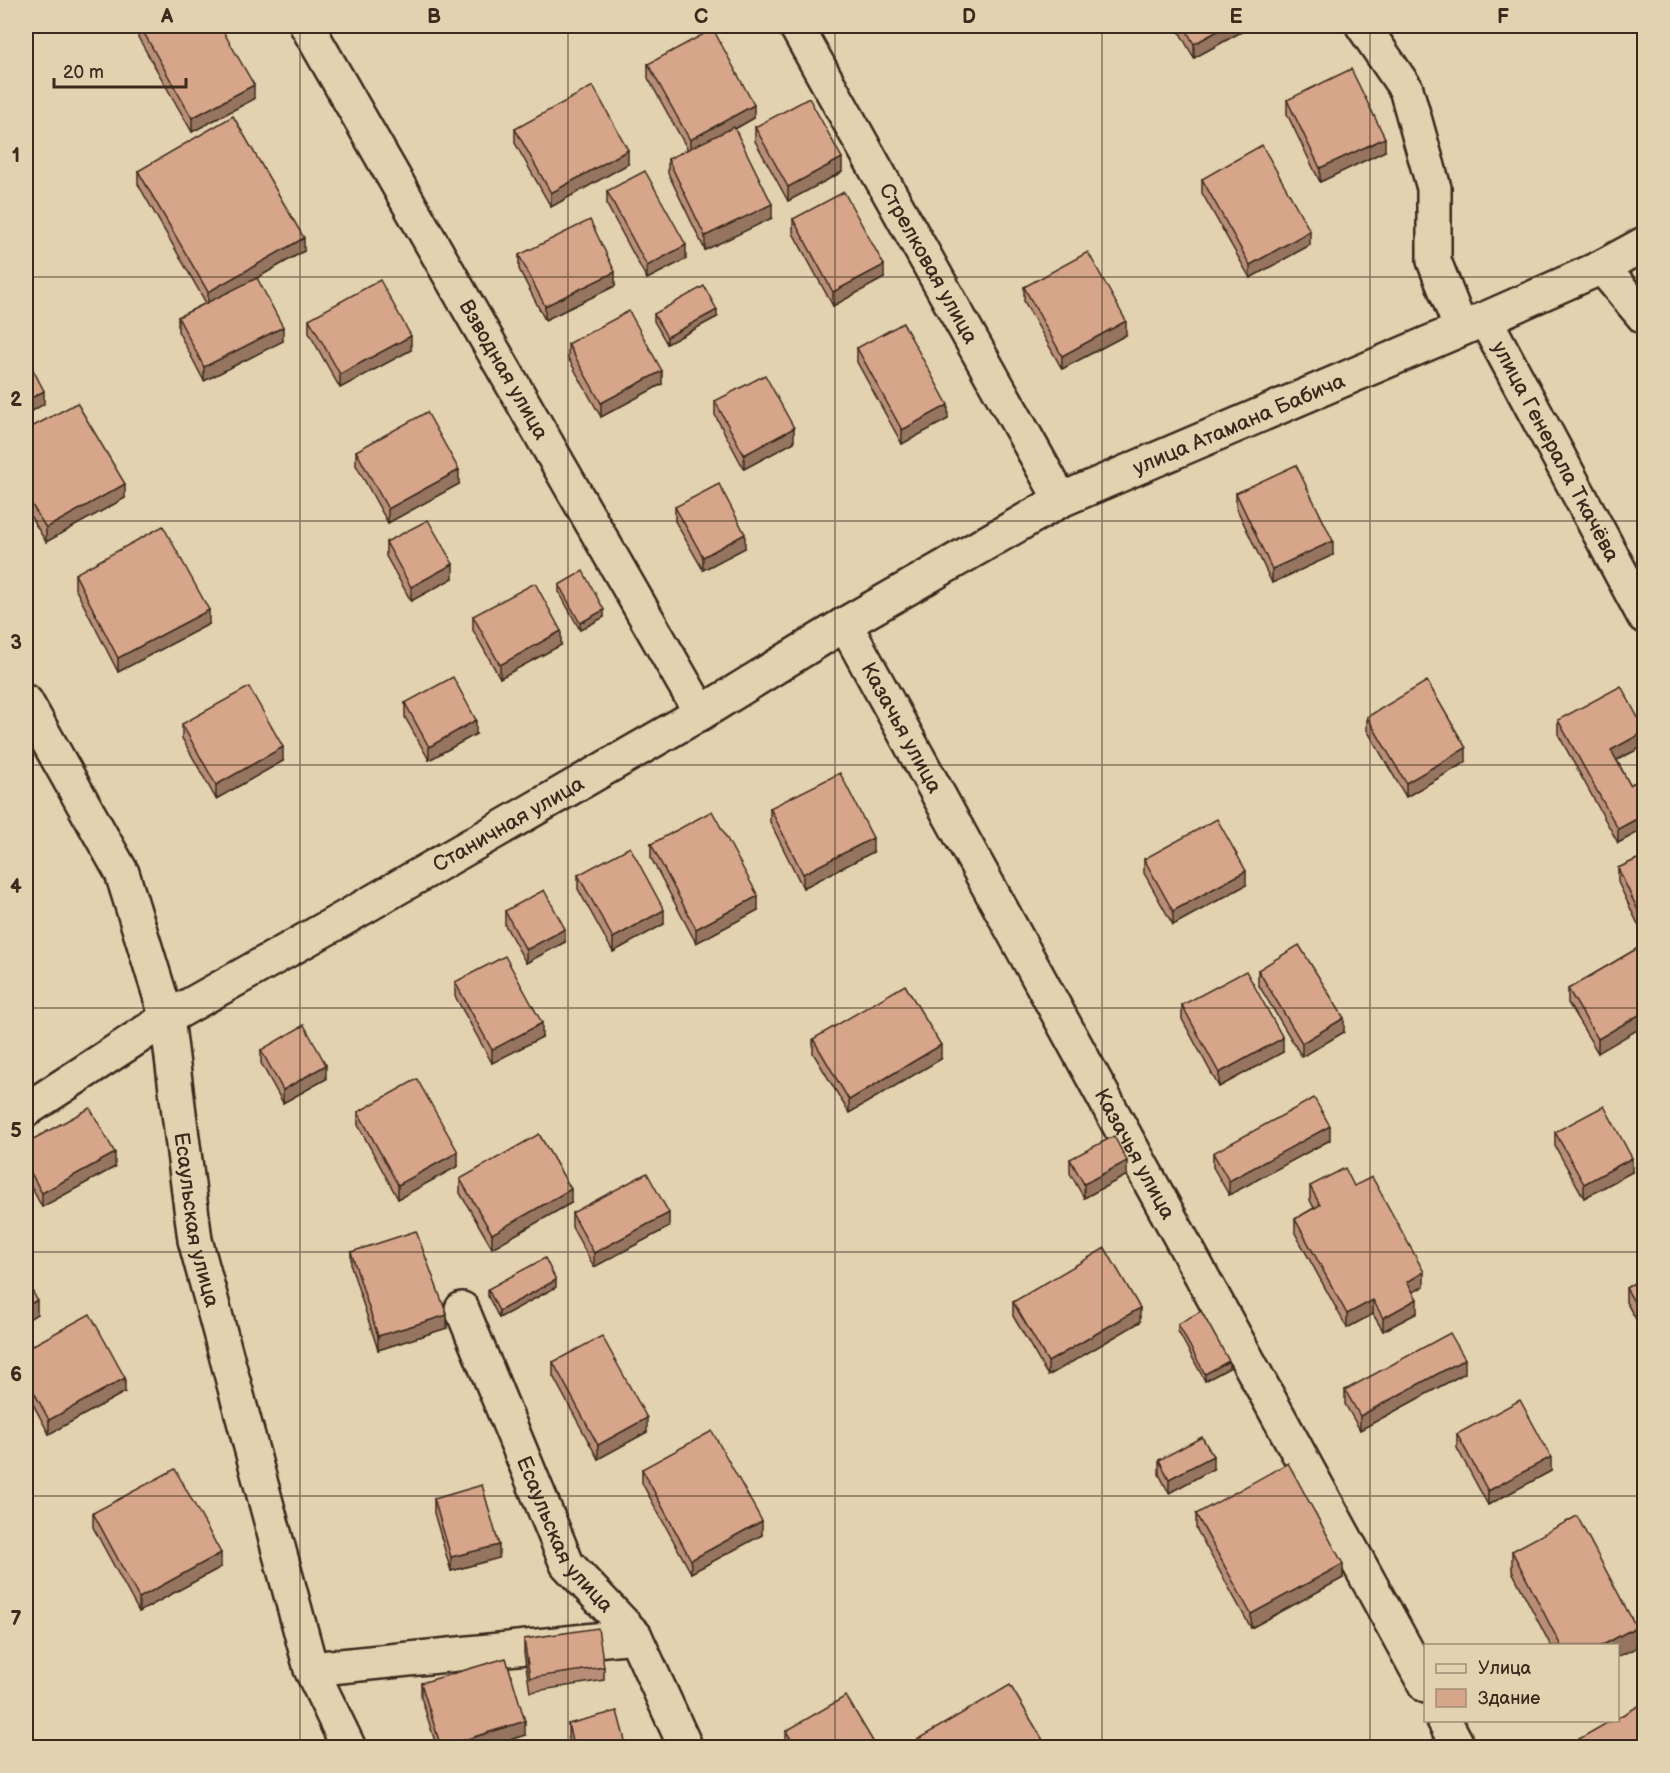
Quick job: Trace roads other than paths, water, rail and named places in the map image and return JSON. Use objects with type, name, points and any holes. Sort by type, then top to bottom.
[{"type":"street","name":"Взводная улица","points":[[308,26],[701,713]]},
{"type":"street","name":"Стрелковая улица","points":[[796,26],[1061,500]]},
{"type":"street","name":"улица Генерала Ткачёва","points":[[1363,26],[1406,89],[1434,188],[1434,261],[1644,616]]},
{"type":"street","name":"улица Атамана Бабича","points":[[845,624],[1061,500],[1473,324],[1602,267],[1644,244]]},
{"type":"street","points":[[1602,267],[1644,317]]},
{"type":"street","name":"Станичная улица","points":[[26,1110],[167,1018],[701,713],[845,624]]},
{"type":"street","name":"Казачья улица","points":[[845,624],[1424,1684]]},
{"type":"street","name":"Есаульская улица","points":[[26,702],[122,873],[167,1018],[195,1240],[311,1669],[349,1748]]},
{"type":"street","name":"Есаульская улица","points":[[462,1309],[567,1564],[635,1636],[686,1748]]},
{"type":"street","points":[[311,1669],[635,1636]]},
{"type":"street","points":[[1445,1722],[1459,1748]]}]
